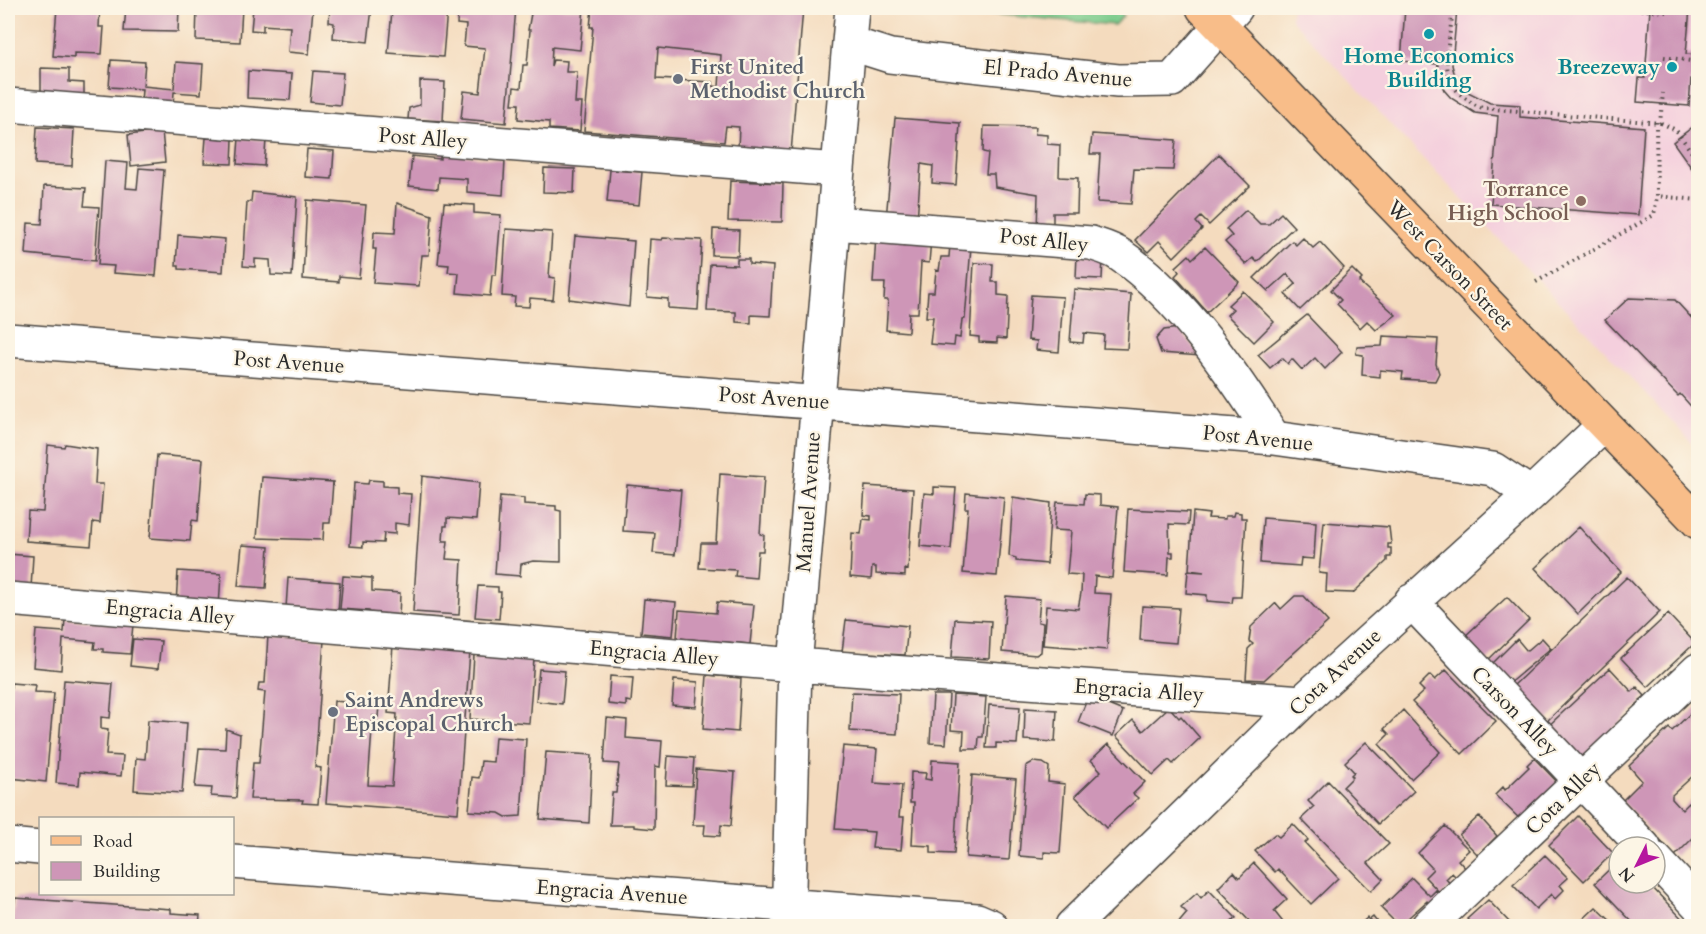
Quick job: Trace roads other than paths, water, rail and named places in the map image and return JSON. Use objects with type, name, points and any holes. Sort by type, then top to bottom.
[{"type":"main road","name":"West Carson Street","points":[[1220,13],[1604,425],[1698,522]]},
{"type":"street","name":"Manuel Avenue","points":[[789,916],[795,665],[816,401],[852,8]]},
{"type":"street","name":"El Prado Avenue","points":[[849,43],[890,57],[1118,81],[1172,80],[1220,13]]},
{"type":"street","name":"Post Alley","points":[[8,105],[838,170]]},
{"type":"street","name":"Post Alley","points":[[834,223],[1090,243],[1119,253],[1147,275],[1190,321],[1241,386],[1274,438]]},
{"type":"street","name":"Post Avenue","points":[[8,340],[1274,438],[1492,469],[1531,494]]},
{"type":"street","name":"Cota Avenue","points":[[1072,927],[1302,702],[1604,425]]},
{"type":"street","name":"Engracia Alley","points":[[8,599],[795,665],[1302,702]]},
{"type":"street","name":"Carson Alley","points":[[1411,601],[1633,835]]},
{"type":"street","name":"Cota Alley","points":[[1428,927],[1698,670]]},
{"type":"street","points":[[8,845],[39,848]]},
{"type":"street","name":"Engracia Avenue","points":[[234,862],[789,916],[977,920],[991,927]]},
{"type":"street","points":[[1667,872],[1698,905]]},
{"type":"place","name":"Home Economics Building","points":[[1429,34]]},
{"type":"place","name":"Breezeway","points":[[1672,67]]},
{"type":"place","name":"First United Methodist Church","points":[[678,79]]},
{"type":"place","name":"Torrance High School","points":[[1581,201]]},
{"type":"place","name":"Saint Andrews Episcopal Church","points":[[333,712]]}]
